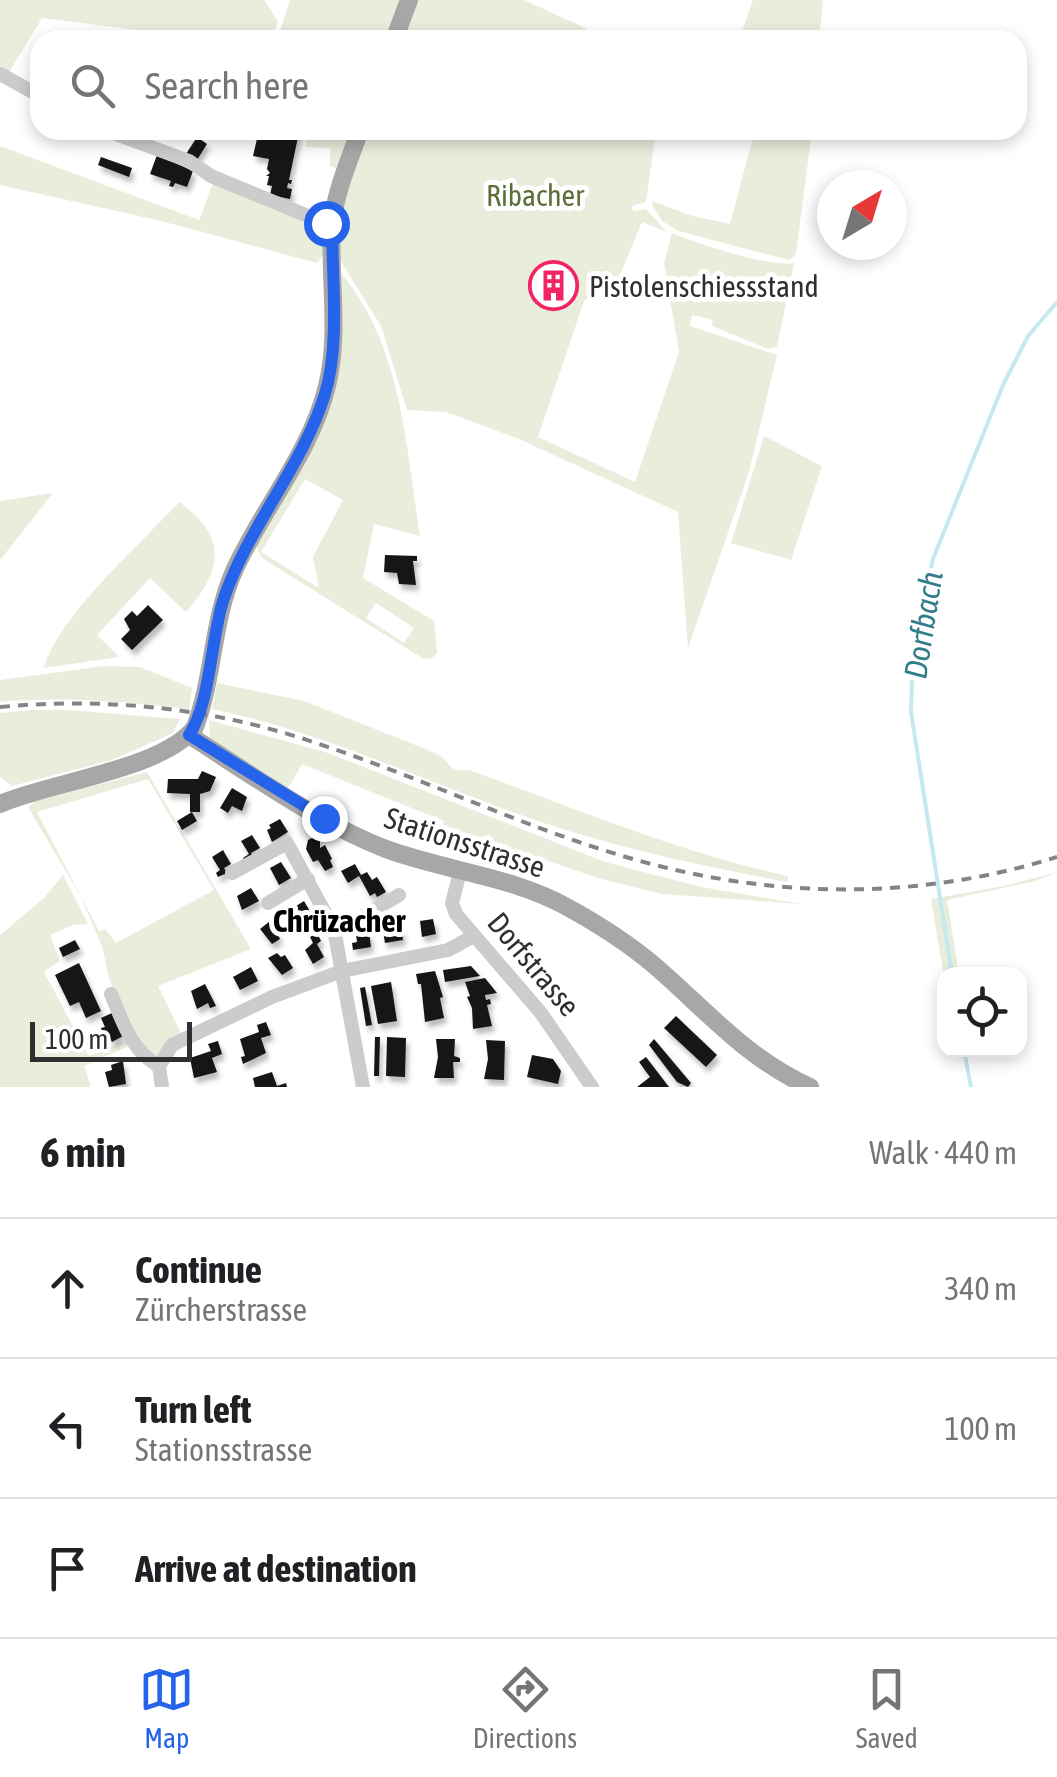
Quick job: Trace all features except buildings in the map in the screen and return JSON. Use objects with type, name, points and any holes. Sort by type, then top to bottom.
[{"type":"main road","points":[[398,30],[410,0]]},
{"type":"main road","points":[[0,804],[154,755],[192,731],[228,586],[306,440],[326,392],[332,358],[332,226],[338,190],[356,140]]},
{"type":"main road","name":"Stationsstrasse","points":[[192,731],[355,835],[460,872],[524,886],[607,930],[658,968],[748,1052],[810,1087]]},
{"type":"street","points":[[0,74],[30,90]]},
{"type":"street","points":[[133,140],[189,161],[211,176],[332,226]]},
{"type":"street","points":[[232,874],[286,843],[334,928],[364,1087]]},
{"type":"street","name":"Dorfstrasse","points":[[460,872],[452,902],[456,914],[542,1013],[592,1087]]},
{"type":"street","points":[[268,903],[308,879]]},
{"type":"street","points":[[334,928],[350,924],[399,894]]},
{"type":"street","points":[[162,1087],[158,1066],[172,1046],[272,997],[342,971],[448,950],[474,936]]},
{"type":"street","points":[[111,994],[136,1048],[143,1058],[158,1066]]},
{"type":"green space","points":[[0,0],[264,0],[278,21],[275,30],[136,30],[42,18],[35,30],[30,30],[30,38],[8,74],[0,69]]},
{"type":"green space","points":[[290,0],[403,0],[391,30],[280,30]]},
{"type":"green space","points":[[416,0],[524,0],[587,30],[405,30]]},
{"type":"green space","points":[[753,0],[823,0],[820,30],[742,30]]},
{"type":"green space","points":[[307,140],[348,140],[336,168],[330,166],[330,148],[306,147]]},
{"type":"green space","name":"Ribacher","points":[[364,140],[655,140],[646,202],[632,206],[633,211],[646,209],[667,232],[642,222],[617,282],[584,301],[538,437],[635,482],[679,352],[664,263],[672,233],[752,258],[794,263],[777,347],[768,349],[712,326],[713,320],[692,315],[690,326],[777,355],[749,472],[688,648],[678,512],[519,439],[446,412],[407,410],[381,326],[340,260],[340,212]]},
{"type":"green space","points":[[752,140],[811,140],[796,254],[789,260],[678,231],[662,221],[653,201],[689,215],[730,224]]},
{"type":"green space","points":[[0,146],[199,220],[214,181],[307,222],[323,237],[324,254],[317,263],[161,221],[0,185]]},
{"type":"green space","points":[[341,273],[377,332],[389,365],[405,432],[420,536],[374,524],[363,578],[434,621],[437,653],[432,658],[424,659],[262,558],[254,543],[300,464],[341,302]],"holes":[[[305,479],[343,500],[313,557],[319,588],[261,552]],[[376,603],[414,628],[404,643],[366,618]]]},
{"type":"green space","points":[[764,436],[822,466],[791,560],[731,543]]},
{"type":"green space","points":[[53,493],[0,560],[0,501]]},
{"type":"green space","points":[[179,502],[206,528],[215,554],[207,582],[186,612],[150,578],[97,635],[119,657],[44,668],[53,647],[83,604]]},
{"type":"green space","points":[[104,666],[140,667],[192,688],[189,709],[71,700],[0,702],[0,680]]},
{"type":"green space","points":[[217,683],[304,701],[441,756],[454,770],[469,770],[666,842],[788,876],[788,882],[582,835],[290,729],[212,709]]},
{"type":"green space","points":[[31,710],[180,719],[173,733],[112,760],[12,786],[0,777],[0,713]]},
{"type":"green space","points":[[209,720],[328,753],[605,862],[701,887],[801,904],[662,894],[598,878],[443,825],[444,821],[302,764],[287,790],[210,739]]},
{"type":"green space","points":[[147,772],[251,949],[158,986],[181,1033],[154,1059],[150,1059],[121,1009],[103,949],[81,897],[28,807],[36,801]],"holes":[[[148,779],[214,890],[116,943],[105,929],[99,931],[37,812]]]},
{"type":"green space","points":[[1057,872],[1035,881],[947,900],[958,967],[942,967],[931,899]]},
{"type":"green space","points":[[63,875],[88,924],[73,925],[50,935],[60,961],[44,972],[89,1056],[129,1039],[131,1045],[84,1066],[91,1087],[0,1087],[0,935],[45,897]]},
{"type":"waterway","name":"Dorfbach","points":[[951,967],[911,712],[913,649],[933,559],[1003,385],[1028,336],[1057,302]]},
{"type":"waterway","name":"Dorfbach","points":[[965,1057],[971,1087]]},
{"type":"railway","points":[[0,707],[119,705],[237,721],[354,756],[598,848],[692,874],[744,882],[796,888],[901,887],[953,881],[1057,857]]},
{"type":"place","name":"Pistolenschiessstand","points":[[554,286]]},
{"type":"district","name":"Chrüzacher","points":[[339,920]]},
{"type":"route","points":[[324,818],[189,735],[200,713],[228,586],[306,440],[326,392],[332,358],[332,226],[326,223]]}]
